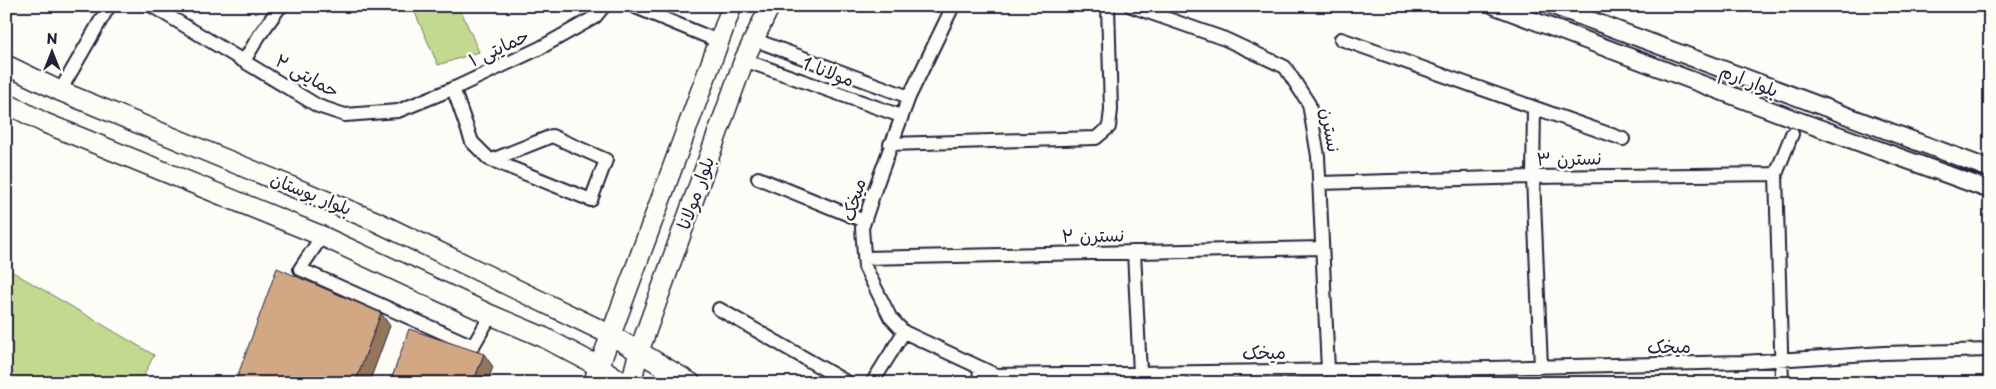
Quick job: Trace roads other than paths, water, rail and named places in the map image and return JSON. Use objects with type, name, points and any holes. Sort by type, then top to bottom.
[{"type":"main road","name":"بلوار مولانا","points":[[595,374],[732,6]]},
{"type":"main road","name":"بلوار مولانا","points":[[630,383],[638,351],[744,60],[770,6]]},
{"type":"main road","name":"بلوار بوستان","points":[[6,65],[60,91],[344,207],[611,335],[691,383]]},
{"type":"main road","name":"بلوار بوستان","points":[[6,103],[45,122],[322,236],[491,315],[543,336],[595,374],[624,383]]},
{"type":"street","points":[[60,91],[109,6]]},
{"type":"street","name":"حمایتی ۲","points":[[152,6],[318,106],[345,115],[398,111],[455,88]]},
{"type":"street","points":[[244,61],[259,36],[282,6]]},
{"type":"street","name":"حمایتی ۱","points":[[455,88],[572,31],[595,18],[604,6]]},
{"type":"street","points":[[633,6],[718,41]]},
{"type":"street","name":"میخک","points":[[953,6],[901,116],[864,221],[862,228],[865,267],[890,317],[904,332],[996,375],[1140,373],[1236,377],[1328,370],[1744,362],[1884,353],[1990,350]]},
{"type":"street","points":[[890,144],[1096,138],[1109,127],[1111,110],[1108,6]]},
{"type":"street","name":"نسترن","points":[[1132,6],[1225,39],[1285,67],[1309,104],[1318,156],[1328,370]]},
{"type":"street","name":"بلوار ارم","points":[[1494,6],[1990,190]]},
{"type":"street","name":"بلوار ارم","points":[[1552,6],[1990,169]]},
{"type":"street","points":[[1341,39],[1623,139]]},
{"type":"street","name":"مولانا 1","points":[[755,40],[909,97]]},
{"type":"street","name":"مولانا 1","points":[[744,60],[901,116]]},
{"type":"street","points":[[455,88],[472,142],[492,160],[591,200],[606,160],[552,136],[492,160]]},
{"type":"street","points":[[1534,108],[1533,177],[1541,367]]},
{"type":"street","points":[[1782,383],[1776,174],[1792,134]]},
{"type":"street","points":[[1936,171],[1943,151]]},
{"type":"street","name":"نسترن ۳","points":[[1319,183],[1533,177],[1776,174]]},
{"type":"street","points":[[758,178],[864,221]]},
{"type":"street","points":[[322,236],[300,270],[473,346],[491,315]]},
{"type":"street","name":"نسترن ۲","points":[[864,258],[1322,248]]},
{"type":"street","points":[[1134,252],[1140,373]]},
{"type":"street","points":[[720,309],[848,383]]},
{"type":"street","points":[[872,383],[904,332]]},
{"type":"street","points":[[980,368],[980,383]]},
{"type":"street","points":[[1440,369],[1440,383]]}]
